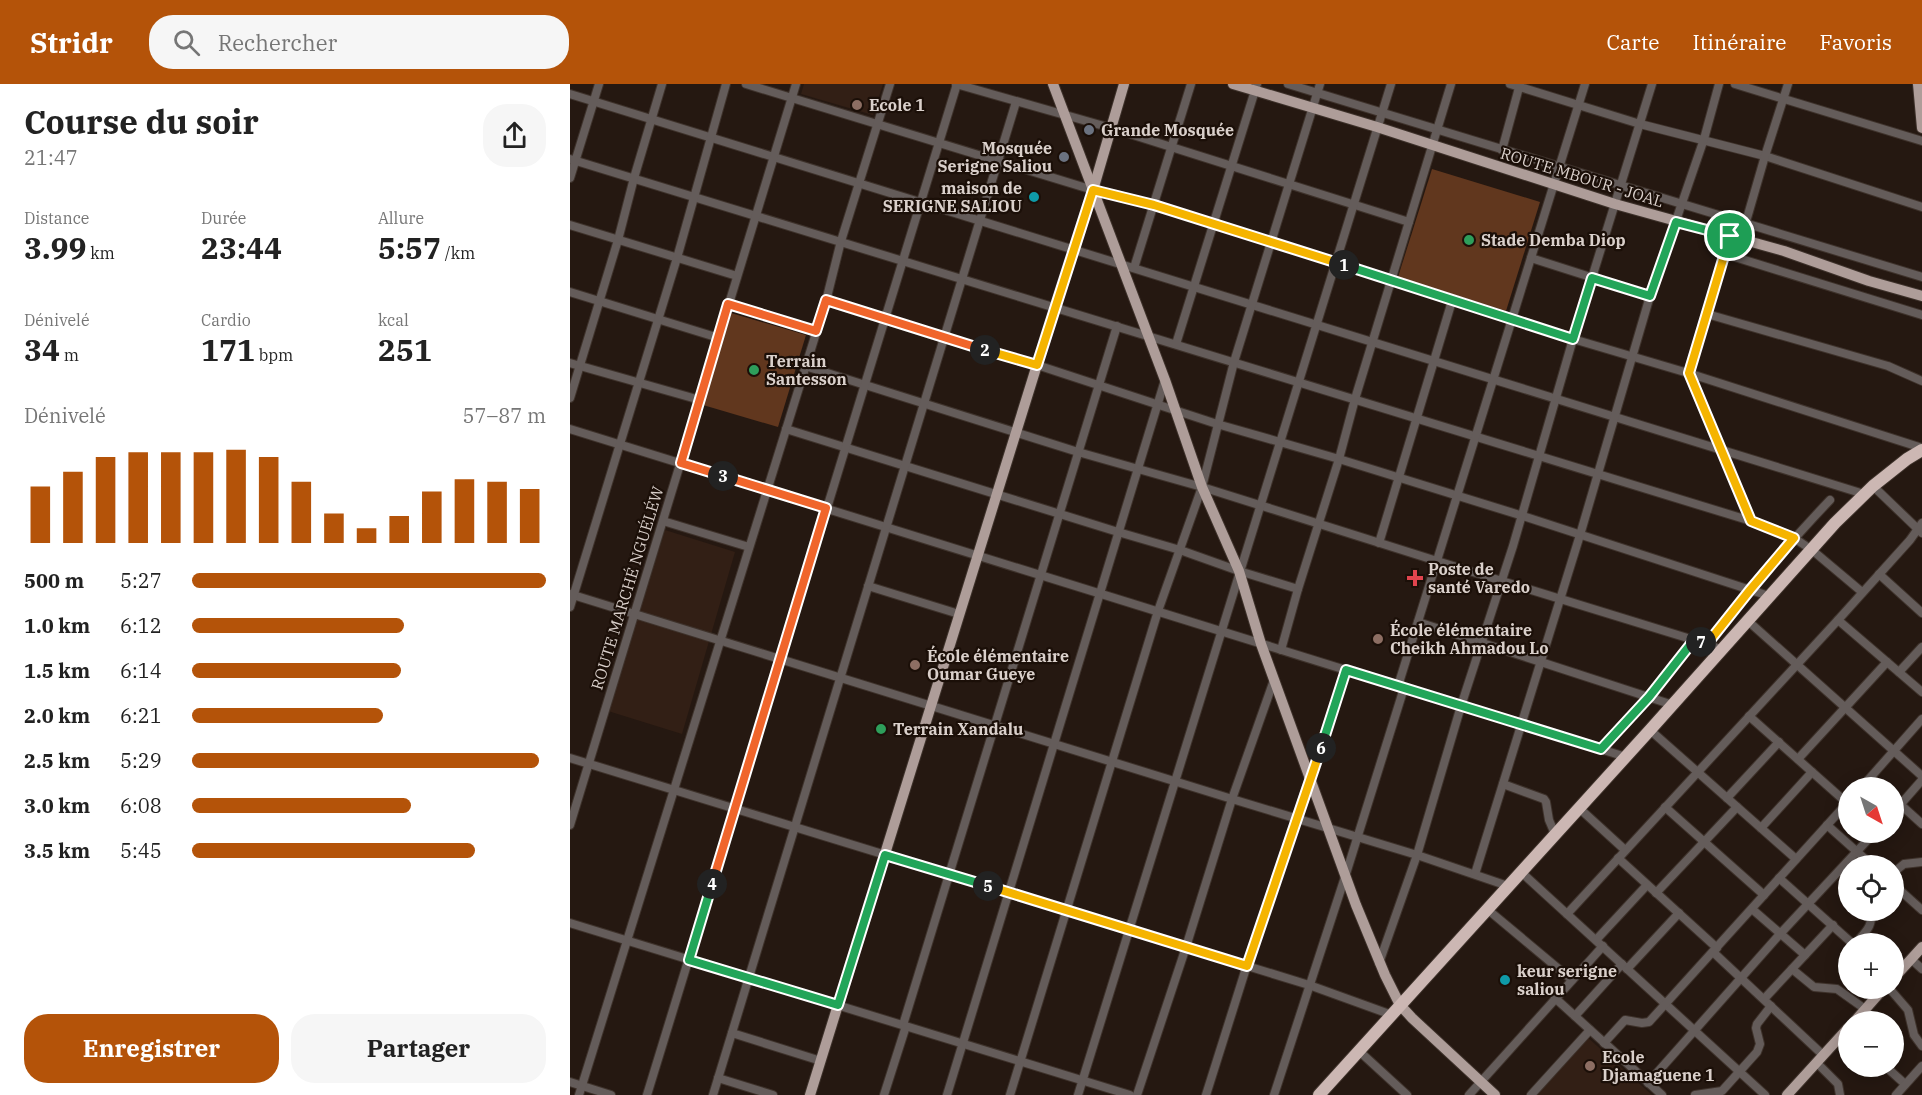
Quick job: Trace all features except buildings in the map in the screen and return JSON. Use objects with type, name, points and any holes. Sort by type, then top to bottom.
[{"type":"highway","points":[[1319,1095],[1835,524],[1868,490],[1922,448]]},
{"type":"main road","points":[[1053,84],[1149,336],[1203,487],[1239,571],[1261,644],[1396,1010],[1412,1018],[1496,1095]]},
{"type":"main road","points":[[810,1095],[1093,190],[1124,84]]},
{"type":"main road","name":"ROUTE MBOUR - JOAL","points":[[1233,84],[1256,87],[1312,108],[1554,185],[1676,222],[1784,250],[1869,281],[1922,296]]},
{"type":"main road","points":[[1918,84],[1922,122]]},
{"type":"main road","points":[[1904,967],[1922,947]]},
{"type":"main road","points":[[1865,1009],[1875,999]]},
{"type":"main road","points":[[1787,1095],[1838,1040]]},
{"type":"street","points":[[570,178],[573,159],[599,84]]},
{"type":"street","points":[[570,398],[662,84]]},
{"type":"street","points":[[570,608],[572,594],[677,258],[726,84]]},
{"type":"street","points":[[746,84],[1093,190],[1154,205],[1922,448]]},
{"type":"street","name":"ROUTE MARCHÉ NGUÉLÉW","points":[[570,825],[796,84]]},
{"type":"street","points":[[580,1090],[826,300],[841,241],[890,84]]},
{"type":"street","points":[[647,1095],[956,84],[1111,128],[1409,222]]},
{"type":"street","points":[[1134,268],[1191,84]]},
{"type":"street","points":[[1288,84],[1318,88],[1437,130],[1922,277]]},
{"type":"street","points":[[1078,1095],[1391,84]]},
{"type":"street","points":[[1281,650],[1339,459],[1354,399],[1451,84]]},
{"type":"street","points":[[1510,84],[1640,124],[1765,156],[1922,207]]},
{"type":"street","points":[[1274,1095],[1358,837],[1418,622],[1586,84]]},
{"type":"street","points":[[1379,963],[1417,855],[1652,84]]},
{"type":"street","points":[[1475,874],[1616,417],[1650,296],[1704,139],[1719,84]]},
{"type":"street","points":[[1735,84],[1922,141]]},
{"type":"street","points":[[1751,521],[1689,373],[1725,254],[1745,224],[1788,84]]},
{"type":"street","points":[[1502,150],[1520,86]]},
{"type":"street","points":[[1176,344],[1256,87]]},
{"type":"street","points":[[1010,1095],[1158,611],[1203,487],[1234,362],[1318,88]]},
{"type":"street","points":[[570,93],[1722,451],[1868,490],[1920,528],[1567,914]]},
{"type":"street","points":[[713,1095],[1016,102]]},
{"type":"street","points":[[573,159],[1751,521],[1794,538],[1862,592]]},
{"type":"street","points":[[570,225],[737,276]]},
{"type":"street","points":[[1725,254],[1921,312]]},
{"type":"street","points":[[1531,258],[1650,296]]},
{"type":"street","points":[[570,292],[718,338]]},
{"type":"street","points":[[826,300],[884,320],[1157,403],[1217,424],[1522,516],[1769,596]]},
{"type":"street","points":[[1379,543],[1452,301]]},
{"type":"street","points":[[728,304],[816,331]]},
{"type":"street","points":[[1707,314],[1888,366],[1922,381]]},
{"type":"street","points":[[884,1095],[994,725],[1117,326]]},
{"type":"street","points":[[570,363],[700,400]]},
{"type":"street","points":[[805,366],[1078,452],[1203,487],[1722,650]]},
{"type":"street","points":[[947,1095],[1165,380]]},
{"type":"street","points":[[570,429],[1626,757]]},
{"type":"street","points":[[786,429],[1180,550],[1298,589]]},
{"type":"street","points":[[1707,644],[1794,538],[1830,500]]},
{"type":"street","points":[[663,521],[749,548]]},
{"type":"street","points":[[1879,574],[1922,613]]},
{"type":"street","points":[[868,586],[959,614]]},
{"type":"street","points":[[572,594],[1417,855],[1508,886]]},
{"type":"street","points":[[1838,620],[1922,692]]},
{"type":"street","points":[[1748,621],[1922,778],[1904,801]]},
{"type":"street","points":[[1418,622],[1672,705]]},
{"type":"street","points":[[1601,749],[1649,697],[1694,640]]},
{"type":"street","points":[[1899,672],[1922,647]]},
{"type":"street","points":[[1798,759],[1887,662]]},
{"type":"street","points":[[1206,1095],[1346,670]]},
{"type":"street","points":[[1137,1095],[1232,799],[1274,680]]},
{"type":"street","points":[[1749,717],[1838,794]]},
{"type":"street","points":[[1871,777],[1922,719]]},
{"type":"street","points":[[1650,730],[1796,859]]},
{"type":"street","points":[[1727,798],[1779,742]]},
{"type":"street","points":[[570,758],[1396,1010]]},
{"type":"street","points":[[1761,828],[1812,772]]},
{"type":"street","points":[[1503,784],[1544,799],[1555,834]]},
{"type":"street","points":[[1665,807],[1764,895]]},
{"type":"street","points":[[1656,893],[1737,807]]},
{"type":"street","points":[[1579,808],[1625,850]]},
{"type":"street","points":[[1904,808],[1922,824]]},
{"type":"street","points":[[1604,1043],[1625,1020],[1649,1022],[1838,812]]},
{"type":"street","points":[[1827,825],[1860,855]]},
{"type":"street","points":[[1648,1083],[1780,934],[1865,843]]},
{"type":"street","points":[[1618,858],[1679,913],[1771,1006],[1820,1059],[1838,1084],[1840,1095]]},
{"type":"street","points":[[1904,864],[1922,862]]},
{"type":"street","points":[[1521,872],[1765,1095]]},
{"type":"street","points":[[1779,878],[1841,933]]},
{"type":"street","points":[[1469,1095],[1572,980],[1647,885]]},
{"type":"street","points":[[1904,894],[1922,910]]},
{"type":"street","points":[[1487,909],[1572,980]]},
{"type":"street","points":[[1752,909],[1805,956]]},
{"type":"street","points":[[1575,1016],[1679,913]]},
{"type":"street","points":[[570,923],[1130,1095]]},
{"type":"street","points":[[1764,999],[1833,926]]},
{"type":"street","points":[[1911,959],[1922,969]]},
{"type":"street","points":[[1792,969],[1815,987],[1837,988],[1865,1009]]},
{"type":"street","points":[[1555,998],[1662,1095]]},
{"type":"street","points":[[1897,999],[1908,1010],[1914,1035],[1922,1046]]},
{"type":"street","points":[[1695,1095],[1722,1091],[1757,1052],[1760,1044],[1757,1024],[1771,1006]]},
{"type":"street","points":[[1531,1095],[1590,1030]]},
{"type":"street","points":[[732,1033],[820,1061]]},
{"type":"street","points":[[1359,1051],[1407,1095]]},
{"type":"street","points":[[1896,1095],[1921,1067]]},
{"type":"street","points":[[1897,1077],[1905,1084]]},
{"type":"street","points":[[718,1078],[773,1095]]},
{"type":"street","points":[[570,1082],[580,1090],[611,1095]]},
{"type":"shaded area","name":"Ecole 1","points":[[804,84],[883,84],[873,115],[801,94]]},
{"type":"shaded area","name":"Stade Demba Diop","points":[[1432,169],[1540,202],[1506,311],[1398,277]]},
{"type":"shaded area","name":"Terrain Santesson","points":[[731,313],[806,335],[778,427],[703,405]]},
{"type":"shaded area","points":[[665,530],[735,552],[682,734],[608,711]]},
{"type":"shaded area","name":"Ecole Djamaguene 1","points":[[1587,1037],[1652,1095],[1533,1095]]},
{"type":"place","name":"Ecole 1","points":[[857,105]]},
{"type":"place","name":"Grande Mosquée","points":[[1089,130]]},
{"type":"place","name":"Mosquée Serigne Saliou","points":[[1064,157]]},
{"type":"place","name":"maison de SERIGNE SALIOU","points":[[1034,197]]},
{"type":"place","name":"Stade Demba Diop","points":[[1469,240]]},
{"type":"place","name":"Terrain Santesson","points":[[754,370]]},
{"type":"place","name":"Poste de santé Varedo","points":[[1415,578]]},
{"type":"place","name":"École élémentaire Cheikh Ahmadou Lo","points":[[1378,639]]},
{"type":"place","name":"École élémentaire Oumar Gueye","points":[[915,665]]},
{"type":"place","name":"Terrain Xandalu","points":[[881,729]]},
{"type":"place","name":"keur serigne saliou","points":[[1505,980]]},
{"type":"place","name":"Ecole Djamaguene 1","points":[[1590,1066]]},
{"type":"route","points":[[1093,190],[1154,205],[1573,339],[1592,278],[1650,296],[1676,222],[1730,236],[1689,373],[1751,521],[1794,538],[1707,644],[1694,640],[1649,697],[1601,749],[1346,670],[1247,966],[885,855],[838,1005],[689,960],[826,508],[681,463],[728,304],[816,331],[826,300],[943,338],[1037,365],[1093,190]]}]
